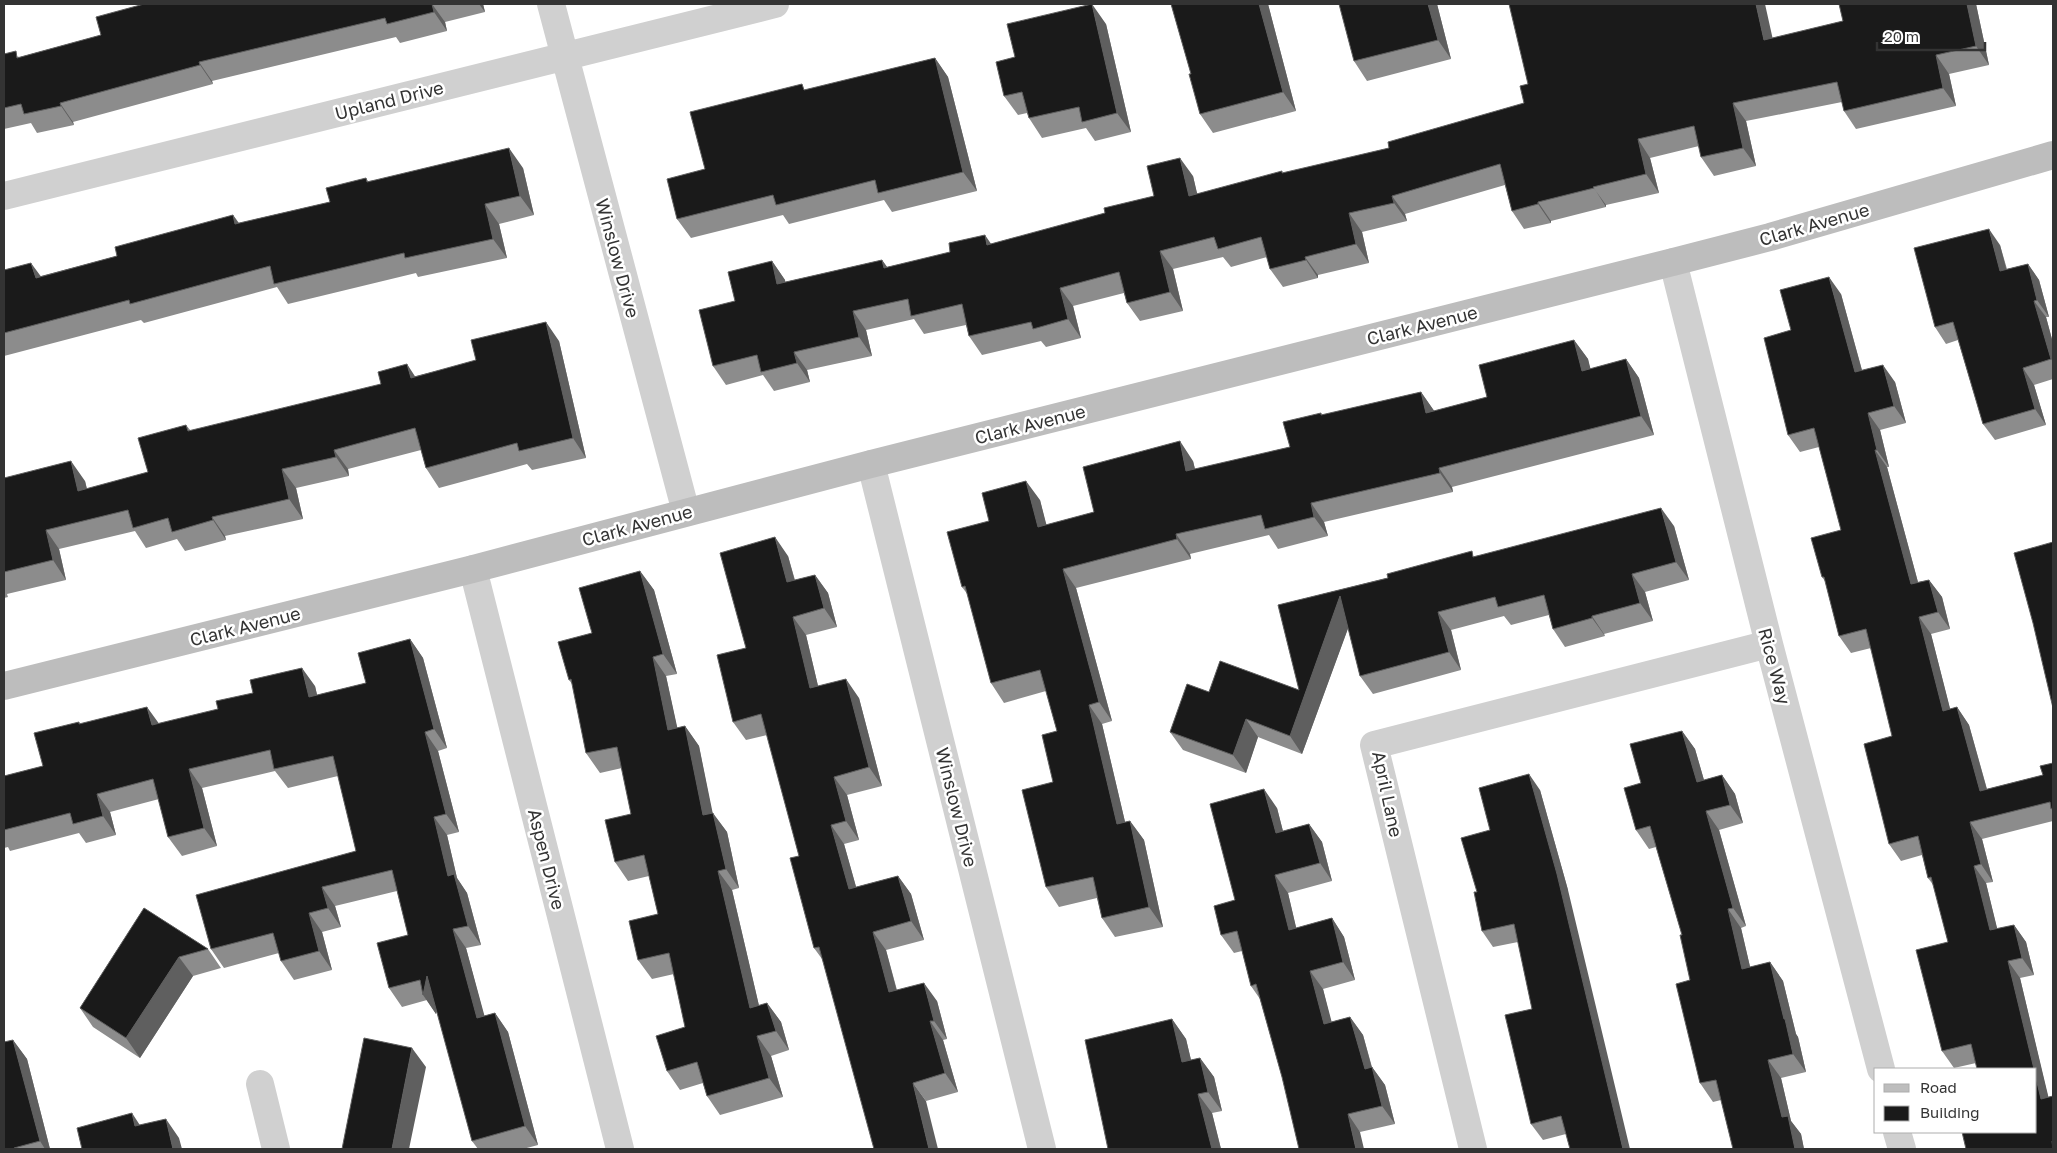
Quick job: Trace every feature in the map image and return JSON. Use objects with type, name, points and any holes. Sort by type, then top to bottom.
[{"type":"street","name":"Winslow Drive","points":[[551,4],[686,512]]},
{"type":"street","name":"Upland Drive","points":[[4,196],[775,4]]},
{"type":"street","name":"Clark Avenue","points":[[4,686],[473,569],[872,464],[1770,237],[2053,155]]},
{"type":"street","name":"Rice Way","points":[[1673,262],[1769,644],[1881,1068]]},
{"type":"street","name":"Winslow Drive","points":[[872,464],[1042,1149]]},
{"type":"street","name":"Aspen Drive","points":[[473,569],[620,1149]]},
{"type":"street","name":"April Lane","points":[[1473,1149],[1374,745],[1769,644]]},
{"type":"street","points":[[260,1084],[276,1149]]},
{"type":"street","points":[[1898,1133],[1902,1149]]},
{"type":"building","points":[[144,4],[432,4],[434,12],[387,24],[385,18],[199,62],[200,65],[60,103],[61,106],[24,114],[21,104],[4,108],[4,54],[16,51],[17,58],[101,35],[96,17]]},
{"type":"building","points":[[1092,4],[1117,113],[1082,122],[1079,107],[1029,118],[1022,92],[1004,96],[996,62],[1015,57],[1007,24]]},
{"type":"building","points":[[1171,4],[1259,4],[1283,92],[1200,114]]},
{"type":"building","points":[[1339,4],[1428,4],[1438,40],[1354,61]]},
{"type":"building","points":[[1509,4],[1756,4],[1764,40],[1843,21],[1839,4],[1967,4],[1976,46],[1936,55],[1943,88],[1844,111],[1837,82],[1733,103],[1743,148],[1701,157],[1694,126],[1638,139],[1646,174],[1538,202],[1538,204],[1512,211],[1500,164],[1392,196],[1394,203],[1349,213],[1356,244],[1305,257],[1306,260],[1270,269],[1261,237],[1218,249],[1214,237],[1160,251],[1170,292],[1127,303],[1119,272],[1060,288],[1068,319],[1033,329],[1031,322],[969,336],[962,304],[911,316],[908,299],[853,311],[859,337],[794,352],[797,363],[761,372],[757,355],[713,366],[699,310],[735,301],[728,272],[772,261],[777,284],[882,260],[884,268],[950,252],[949,243],[985,235],[987,245],[1105,213],[1104,208],[1154,196],[1147,166],[1180,158],[1189,196],[1282,171],[1282,173],[1389,148],[1388,142],[1524,103],[1520,86],[1528,84]]},
{"type":"building","points":[[935,58],[963,172],[878,193],[875,180],[776,205],[773,195],[677,219],[667,179],[705,169],[690,112],[802,84],[804,90]]},
{"type":"building","points":[[509,148],[520,196],[485,204],[493,239],[405,258],[404,253],[274,284],[270,266],[130,304],[129,300],[4,333],[4,270],[31,263],[36,278],[117,256],[115,247],[233,215],[235,224],[330,202],[326,188],[366,178],[367,182]]},
{"type":"building","points":[[1989,229],[2000,271],[2028,264],[2037,300],[2034,301],[2051,359],[2023,368],[2035,409],[1983,424],[1953,322],[1935,327],[1914,248]]},
{"type":"building","points":[[1829,277],[1855,372],[1883,365],[1894,406],[1868,413],[1877,450],[1875,450],[1911,584],[1929,580],[1938,612],[1919,617],[1943,711],[1957,707],[1980,791],[2043,775],[2040,766],[2053,763],[2053,808],[2051,809],[2050,802],[1970,822],[1981,864],[1974,866],[1990,930],[2014,925],[2022,958],[2008,961],[2034,1068],[1977,1068],[1971,1044],[1942,1051],[1916,950],[1948,942],[1931,877],[1928,878],[1918,836],[1889,844],[1864,744],[1892,736],[1866,629],[1839,636],[1824,577],[1822,577],[1811,538],[1841,530],[1814,428],[1788,435],[1764,338],[1791,330],[1780,290]]},
{"type":"building","points":[[546,322],[573,438],[519,451],[517,443],[426,468],[415,428],[334,450],[336,457],[282,469],[289,499],[212,517],[213,520],[172,532],[168,518],[133,528],[128,510],[46,530],[53,560],[4,572],[4,478],[71,461],[78,491],[148,472],[138,438],[186,425],[188,431],[381,384],[378,372],[407,364],[411,378],[476,360],[471,340]]},
{"type":"building","points":[[1574,340],[1582,371],[1626,359],[1641,416],[1439,468],[1440,473],[1311,503],[1314,517],[1265,529],[1261,515],[1176,534],[1177,539],[1063,569],[1099,702],[1089,705],[1117,824],[1130,821],[1149,907],[1102,918],[1093,877],[1046,887],[1022,790],[1053,782],[1042,735],[1057,731],[1040,670],[991,683],[965,586],[962,587],[947,532],[989,521],[982,493],[1026,481],[1038,527],[1094,512],[1083,467],[1180,441],[1186,471],[1290,447],[1283,422],[1421,392],[1426,413],[1487,397],[1479,365]]},
{"type":"building","points":[[1661,508],[1676,562],[1632,574],[1640,603],[1553,629],[1544,595],[1498,607],[1495,597],[1438,612],[1449,652],[1360,676],[1340,596],[1290,736],[1246,719],[1233,755],[1170,732],[1187,684],[1209,692],[1220,661],[1299,690],[1278,605],[1388,578],[1387,574],[1472,551],[1473,557]]},
{"type":"building","points":[[775,537],[787,582],[815,575],[824,608],[793,617],[810,688],[846,679],[869,767],[834,777],[846,821],[831,825],[849,889],[898,876],[911,921],[873,932],[889,992],[924,983],[934,1021],[930,1021],[945,1073],[913,1083],[929,1149],[874,1149],[819,947],[814,948],[790,858],[799,856],[761,714],[733,722],[717,655],[746,648],[720,553]]},
{"type":"building","points":[[2053,542],[2053,708],[2014,553]]},
{"type":"building","points":[[640,571],[663,654],[653,657],[668,730],[685,726],[703,815],[713,813],[726,869],[718,871],[750,1008],[767,1003],[776,1031],[757,1036],[769,1078],[707,1096],[697,1062],[667,1071],[656,1036],[685,1027],[669,953],[638,960],[629,921],[658,914],[644,855],[615,862],[605,820],[631,814],[617,747],[586,753],[571,679],[569,680],[558,642],[592,633],[579,588]]},
{"type":"building","points":[[410,639],[434,729],[425,732],[446,814],[434,817],[448,876],[454,874],[468,926],[453,929],[477,1018],[495,1013],[525,1126],[472,1141],[427,976],[423,995],[420,980],[389,988],[377,943],[408,935],[392,870],[322,887],[328,908],[309,913],[319,951],[281,961],[273,933],[211,949],[196,895],[356,851],[333,756],[274,769],[270,750],[189,769],[204,828],[168,837],[153,779],[97,794],[103,816],[73,824],[70,813],[4,830],[4,776],[43,766],[34,733],[147,707],[152,725],[218,709],[216,701],[253,693],[250,680],[302,668],[309,697],[366,683],[358,653]]},
{"type":"building","points":[[1682,731],[1697,782],[1722,775],[1730,805],[1706,811],[1733,908],[1728,909],[1742,969],[1770,962],[1793,1054],[1768,1060],[1782,1117],[1788,1116],[1795,1149],[1733,1149],[1716,1080],[1700,1083],[1676,984],[1690,980],[1680,935],[1682,935],[1650,826],[1636,830],[1624,788],[1641,783],[1630,744]]},
{"type":"building","points":[[1529,774],[1557,874],[1623,1149],[1570,1149],[1561,1116],[1531,1124],[1505,1015],[1532,1009],[1514,924],[1482,931],[1474,892],[1477,892],[1461,838],[1490,830],[1479,788]]},
{"type":"building","points":[[1264,789],[1276,833],[1309,824],[1320,863],[1275,875],[1289,930],[1332,918],[1343,962],[1310,971],[1324,1024],[1350,1017],[1365,1069],[1372,1067],[1382,1106],[1348,1114],[1356,1149],[1299,1149],[1282,1077],[1256,984],[1251,986],[1237,931],[1221,935],[1214,906],[1235,900],[1210,804]]},
{"type":"building","points":[[144,908],[208,949],[179,957],[126,1038],[80,1008]]},
{"type":"building","points":[[1172,1019],[1182,1062],[1200,1058],[1208,1092],[1198,1094],[1212,1149],[1108,1149],[1085,1040]]},
{"type":"building","points":[[364,1038],[412,1048],[392,1149],[342,1149]]},
{"type":"building","points":[[13,1040],[40,1141],[14,1149],[4,1149],[4,1042]]},
{"type":"building","points":[[2037,1082],[2041,1099],[2053,1096],[2053,1149],[1966,1149],[1962,1133],[2037,1133]]},
{"type":"building","points":[[132,1113],[135,1126],[166,1119],[173,1149],[82,1149],[77,1128]]}]
